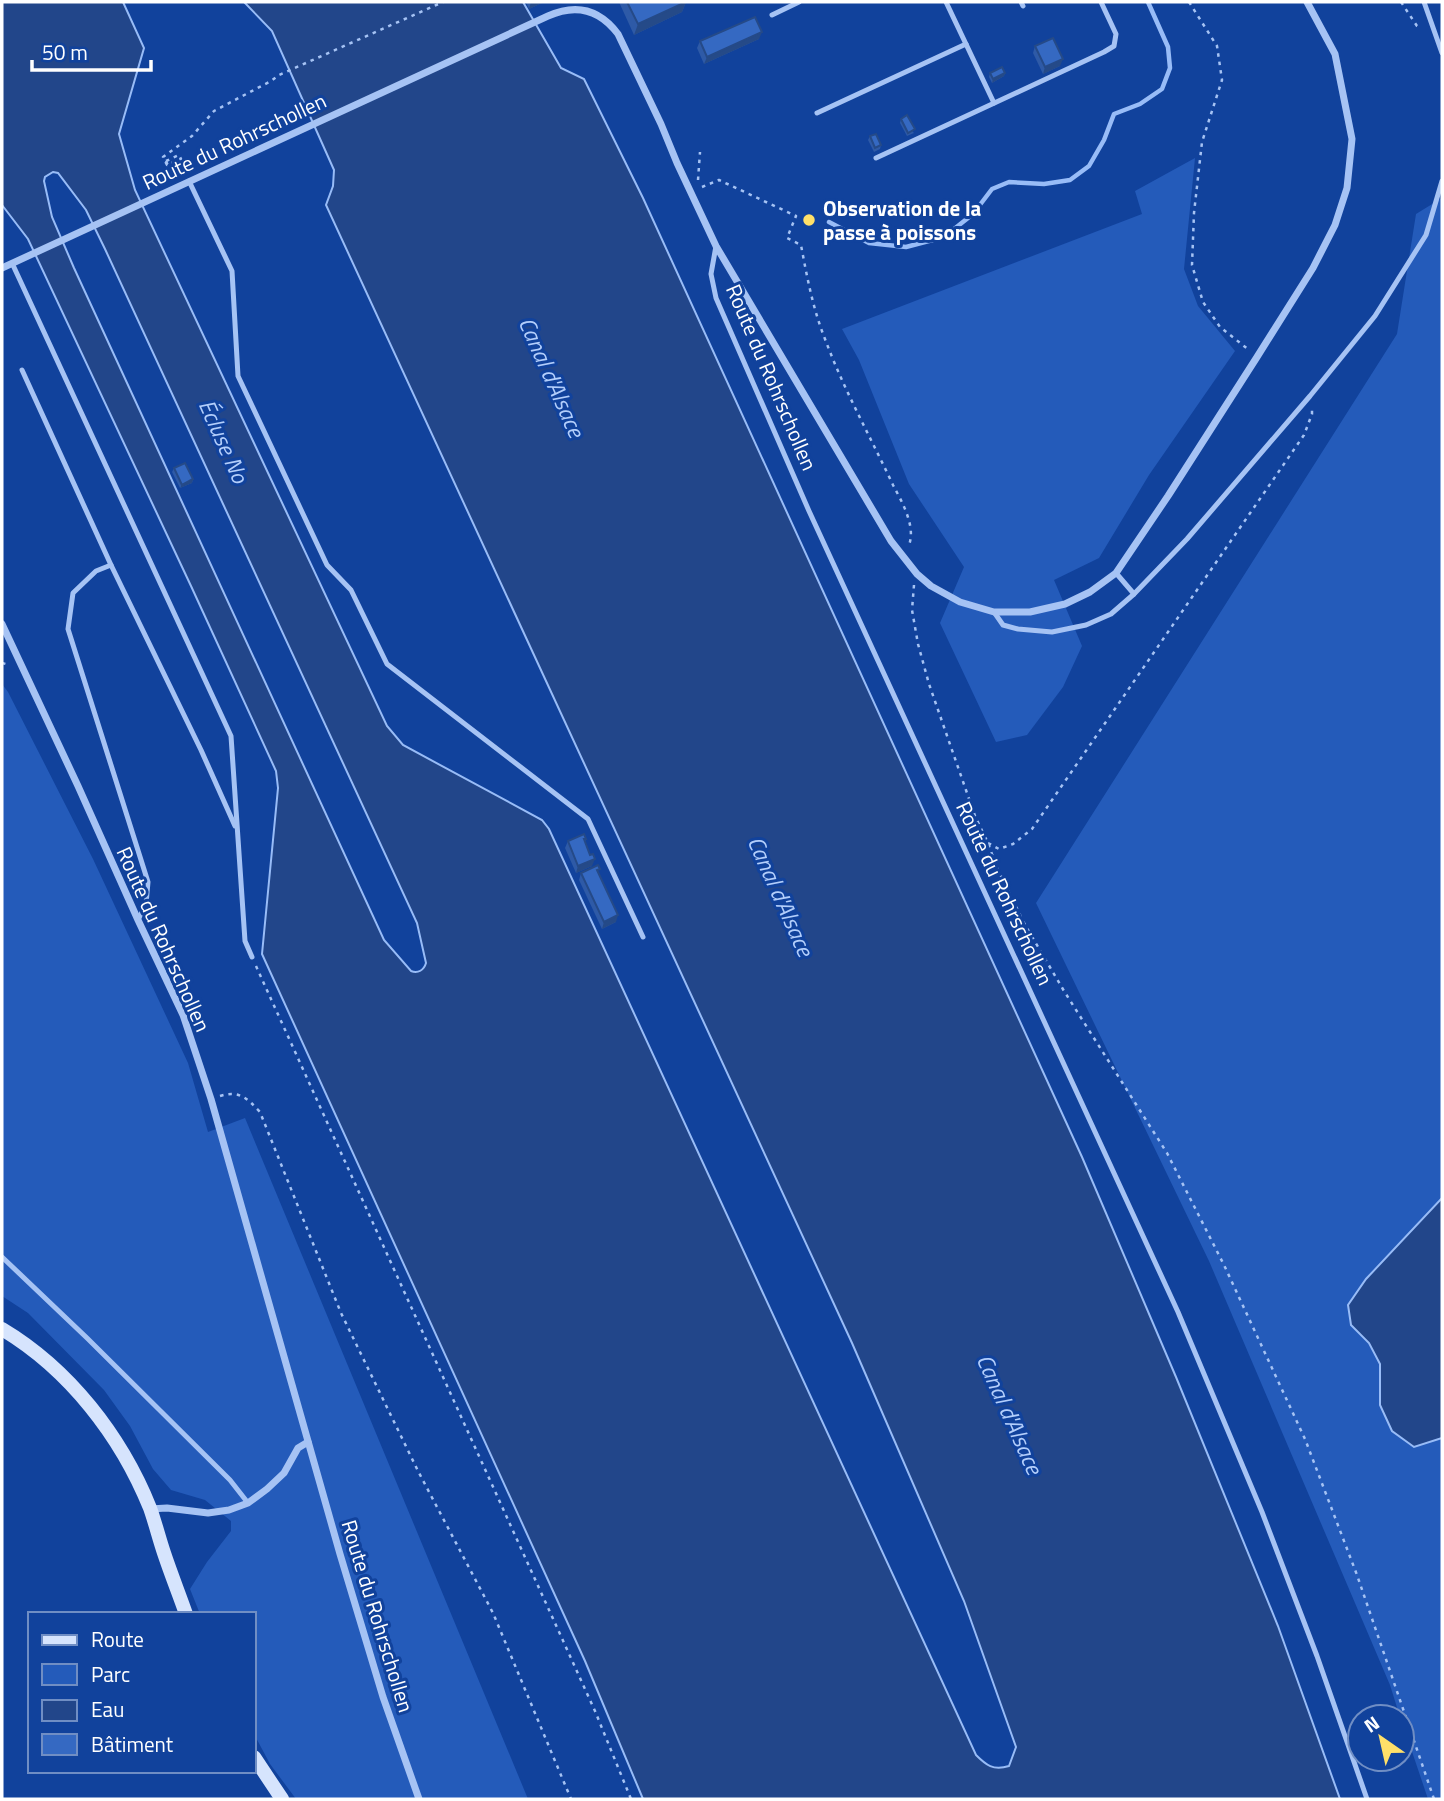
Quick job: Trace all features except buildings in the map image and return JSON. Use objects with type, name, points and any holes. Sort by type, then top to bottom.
[{"type":"street","points":[[716,246],[884,530],[918,574],[931,586],[960,602],[994,612],[1030,612],[1065,604],[1090,592],[1116,573],[1257,357],[1313,268],[1335,225],[1347,188],[1352,138],[1335,54],[1307,2]]},
{"type":"street","name":"Route du Rohrschollen","points":[[2,268],[567,9],[578,9],[600,16],[610,24],[624,44],[677,163],[696,187],[716,246]]},
{"type":"street","name":"Route du Rohrschollen","points":[[2,624],[183,1014],[211,1099],[340,1555],[383,1697],[419,1799]]},
{"type":"street","points":[[2,1329],[35,1353],[81,1395],[119,1445],[150,1509],[185,1612]]},
{"type":"street","points":[[150,1509],[167,1508],[208,1513],[229,1510],[248,1503],[284,1473],[298,1448],[308,1442]]},
{"type":"street","points":[[256,1761],[282,1799]]},
{"type":"lane","points":[[772,15],[799,2]]},
{"type":"lane","points":[[946,2],[994,103]]},
{"type":"lane","points":[[876,158],[1114,46],[1116,34],[1101,2]]},
{"type":"lane","points":[[1424,2],[1442,53]]},
{"type":"lane","points":[[817,113],[966,44]]},
{"type":"lane","points":[[189,181],[232,271],[238,376],[327,565],[351,590],[387,664],[588,819],[643,937]]},
{"type":"lane","points":[[994,612],[1003,625],[1052,632],[1086,625],[1111,614],[1134,594],[1187,539],[1375,316],[1426,235],[1442,181]]},
{"type":"lane","name":"Route du Rohrschollen","points":[[716,246],[711,274],[716,298],[809,511],[1178,1312],[1221,1411],[1317,1656],[1367,1799]]},
{"type":"lane","points":[[12,263],[231,736],[245,941],[252,957]]},
{"type":"lane","points":[[22,370],[110,565],[238,832]]},
{"type":"lane","points":[[110,565],[96,571],[73,593],[68,629],[148,882],[146,904],[138,920]]},
{"type":"lane","points":[[1116,573],[1134,594]]},
{"type":"lane","points":[[2,1257],[230,1480],[248,1503]]},
{"type":"path","points":[[172,174],[166,161],[179,155],[181,159],[167,165],[163,158],[192,136],[214,111],[279,75],[443,2]]},
{"type":"path","points":[[1189,2],[1217,46],[1222,80],[1202,142],[1194,213],[1192,265],[1203,302],[1220,327],[1257,357]]},
{"type":"path","points":[[1401,2],[1417,26],[1437,36]]},
{"type":"path","points":[[700,152],[696,187],[719,180],[796,216],[787,238],[801,245],[824,337],[841,379],[908,519],[911,541],[902,556]]},
{"type":"path","points":[[988,843],[999,849],[1013,844],[1032,829],[1304,435],[1312,414],[1310,396]]},
{"type":"path","points":[[918,574],[913,591],[912,610],[918,644],[929,684],[971,803],[998,868],[1024,923],[1064,991],[1167,1153],[1247,1315],[1305,1439],[1357,1575],[1434,1799]]},
{"type":"path","points":[[252,957],[595,1711],[631,1799]]},
{"type":"path","points":[[211,1099],[229,1093],[243,1095],[260,1112],[341,1313],[418,1471],[493,1613],[571,1799]]},
{"type":"green space","points":[[1195,158],[1184,269],[1198,306],[1235,351],[1149,475],[1099,558],[1054,580],[1082,646],[1063,687],[1027,735],[996,742],[940,623],[964,567],[909,484],[859,360],[842,329],[1142,214],[1135,191]]},
{"type":"green space","points":[[1442,198],[1442,1799],[1428,1799],[1416,1763],[1416,1703],[1396,1703],[1209,1261],[1036,903],[1397,334],[1416,214]]},
{"type":"green space","points":[[2,684],[93,859],[188,1063],[208,1132],[245,1118],[528,1799],[296,1799],[270,1764],[256,1738],[256,1612],[199,1612],[190,1589],[231,1531],[231,1521],[205,1500],[171,1490],[153,1469],[130,1426],[104,1390],[28,1313],[2,1296]]},
{"type":"water","points":[[2,2],[123,2],[144,48],[119,134],[135,190],[387,726],[403,745],[542,820],[549,829],[976,1755],[990,1766],[1009,1766],[1016,1747],[964,1601],[852,1343],[326,205],[333,186],[334,170],[272,31],[244,2],[523,2],[561,68],[584,79],[643,198],[1082,1157],[1278,1626],[1340,1799],[643,1799],[585,1661],[262,954],[278,788],[276,771],[28,239],[2,205]],"holes":[[[53,172],[58,173],[86,210],[105,249],[417,923],[426,963],[420,971],[411,971],[384,940],[74,268],[52,217],[44,181],[45,177]]]},
{"type":"water","points":[[1442,1198],[1442,1438],[1414,1447],[1392,1431],[1380,1405],[1380,1364],[1369,1343],[1351,1325],[1348,1305],[1366,1279]]},
{"type":"waterway","points":[[829,222],[869,243],[906,247],[944,237],[973,214],[992,189],[1009,182],[1044,184],[1070,180],[1089,166],[1104,140],[1114,114],[1140,104],[1162,89],[1170,68],[1168,47],[1148,2]]},
{"type":"place","name":"Observation de la passe à poissons","points":[[809,220]]},
{"type":"water label","name":"Canal d'Alsace","points":[[552,377]]},
{"type":"water label","name":"Écluse No","points":[[224,441]]},
{"type":"water label","name":"Canal d'Alsace","points":[[781,896]]},
{"type":"water label","name":"Canal d'Alsace","points":[[1010,1414]]}]
